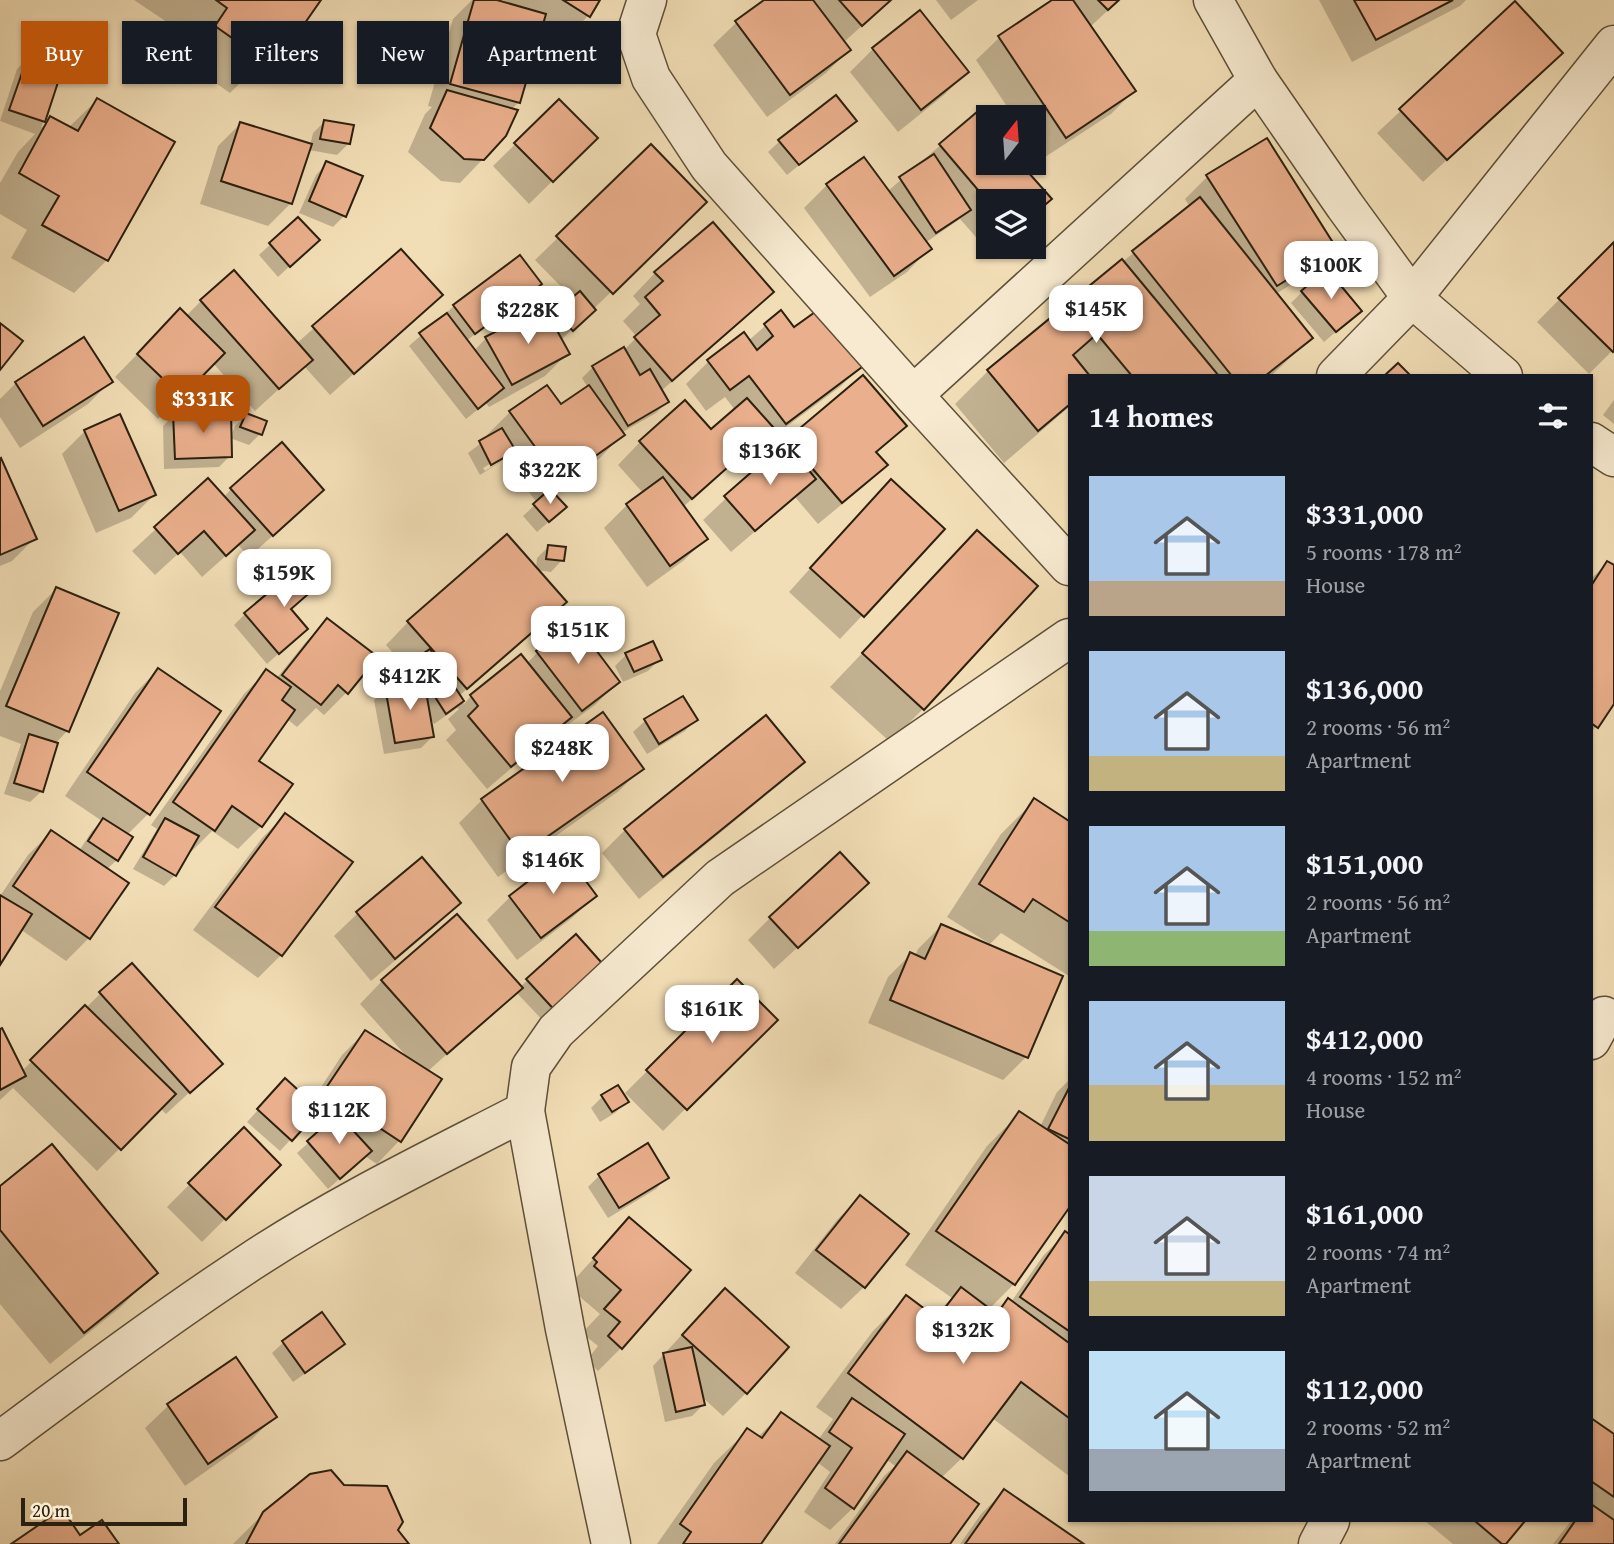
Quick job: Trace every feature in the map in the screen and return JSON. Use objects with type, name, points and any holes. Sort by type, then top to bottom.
[{"type":"street","points":[[647,0],[636,33],[651,78],[709,166],[913,396],[1068,565]]},
{"type":"street","points":[[1213,0],[1258,80],[1412,298],[1501,374]]},
{"type":"street","points":[[1338,374],[1412,298],[1614,45]]},
{"type":"street","points":[[913,396],[1258,80]]},
{"type":"street","points":[[1593,443],[1614,457]]},
{"type":"street","points":[[611,1544],[565,1329],[525,1111],[531,1067],[556,1031],[720,878],[1068,639]]},
{"type":"street","points":[[0,1441],[251,1262],[358,1196],[525,1111]]},
{"type":"street","points":[[1318,1544],[1329,1522]]},
{"type":"building","points":[[216,0],[321,0],[306,21],[231,21],[231,37],[217,27],[227,8]]},
{"type":"building","points":[[474,0],[497,0],[546,14],[544,21],[468,21]]},
{"type":"building","points":[[563,0],[600,0],[590,17]]},
{"type":"building","points":[[764,0],[813,0],[851,50],[790,95],[735,21]]},
{"type":"building","points":[[839,0],[891,0],[862,26]]},
{"type":"building","points":[[1052,0],[1073,0],[1136,91],[1066,138],[998,36]]},
{"type":"building","points":[[1098,0],[1119,0],[1108,10]]},
{"type":"building","points":[[1354,0],[1453,0],[1376,40]]},
{"type":"building","points":[[1515,1],[1563,53],[1447,160],[1399,109]]},
{"type":"building","points":[[920,10],[969,72],[921,110],[872,48]]},
{"type":"building","points":[[463,38],[463,84],[526,84],[520,103],[450,84]]},
{"type":"building","points":[[21,76],[21,84],[57,84],[45,122],[9,110]]},
{"type":"building","points":[[447,90],[518,110],[506,136],[484,160],[464,159],[430,128]]},
{"type":"building","points":[[836,95],[857,121],[799,165],[778,140]]},
{"type":"building","points":[[97,98],[175,142],[108,261],[42,225],[59,196],[19,173],[50,116],[78,131]]},
{"type":"building","points":[[559,99],[598,138],[553,182],[514,143]]},
{"type":"building","points":[[976,113],[976,175],[1031,175],[1043,189],[977,189],[939,144]]},
{"type":"building","points":[[324,120],[354,125],[350,144],[320,139]]},
{"type":"building","points":[[240,122],[312,144],[292,204],[221,181]]},
{"type":"building","points":[[1267,138],[1337,249],[1277,286],[1206,175]]},
{"type":"building","points":[[651,144],[707,202],[613,294],[556,236]]},
{"type":"building","points":[[934,154],[971,210],[936,233],[899,177]]},
{"type":"building","points":[[864,157],[932,249],[894,276],[826,184]]},
{"type":"building","points":[[326,161],[363,176],[346,217],[309,201]]},
{"type":"building","points":[[1046,192],[1052,199],[1046,204]]},
{"type":"building","points":[[1200,197],[1313,338],[1268,374],[1230,374],[1132,251]]},
{"type":"building","points":[[298,217],[320,240],[290,267],[269,243]]},
{"type":"building","points":[[713,222],[774,292],[672,381],[634,337],[660,315],[645,297],[663,281],[654,272]]},
{"type":"building","points":[[1614,242],[1614,351],[1613,352],[1558,298]]},
{"type":"building","points":[[401,249],[443,295],[354,374],[312,326]]},
{"type":"building","points":[[520,255],[542,284],[475,334],[453,305]]},
{"type":"building","points":[[1122,259],[1217,374],[1130,374],[1097,334],[1073,355],[1088,374],[1068,374],[1068,406],[1038,431],[987,370]]},
{"type":"building","points":[[1327,269],[1362,311],[1336,332],[1301,291]]},
{"type":"building","points":[[234,270],[313,360],[279,389],[200,300]]},
{"type":"building","points":[[580,291],[596,310],[573,331],[555,312]]},
{"type":"building","points":[[544,307],[570,354],[512,385],[485,337]]},
{"type":"building","points":[[822,307],[866,364],[786,424],[749,376],[730,390],[707,360],[744,332],[757,350],[773,336],[764,324],[781,310],[794,327]]},
{"type":"building","points":[[180,308],[225,353],[182,397],[137,354]]},
{"type":"building","points":[[447,313],[504,388],[478,409],[419,333]]},
{"type":"building","points":[[0,323],[23,341],[0,370]]},
{"type":"building","points":[[84,337],[113,382],[43,426],[15,382]]},
{"type":"building","points":[[624,347],[640,375],[650,369],[669,402],[628,426],[592,366]]},
{"type":"building","points":[[1398,363],[1409,374],[1386,374]]},
{"type":"building","points":[[863,375],[907,426],[876,452],[888,465],[842,503],[787,439]]},
{"type":"building","points":[[547,385],[561,404],[589,385],[625,435],[560,481],[509,411]]},
{"type":"building","points":[[747,398],[773,427],[692,499],[639,441],[685,400],[711,429]]},
{"type":"building","points":[[231,411],[232,457],[175,459],[173,413]]},
{"type":"building","points":[[246,413],[267,421],[262,435],[240,427]]},
{"type":"building","points":[[120,414],[156,495],[119,511],[84,430]]},
{"type":"building","points":[[502,428],[516,451],[491,465],[479,441]]},
{"type":"building","points":[[282,442],[324,490],[273,536],[230,488]]},
{"type":"building","points":[[786,442],[816,479],[755,531],[724,496]]},
{"type":"building","points":[[0,459],[37,539],[0,555]]},
{"type":"building","points":[[663,477],[708,539],[670,566],[626,504]]},
{"type":"building","points":[[208,478],[255,530],[226,556],[204,531],[178,554],[154,527]]},
{"type":"building","points":[[891,479],[945,529],[864,617],[810,568]]},
{"type":"building","points":[[550,489],[567,507],[549,522],[533,504]]},
{"type":"building","points":[[977,530],[1038,586],[924,710],[862,653]]},
{"type":"building","points":[[507,534],[567,602],[467,689],[407,621]]},
{"type":"building","points":[[548,545],[566,547],[564,561],[546,559]]},
{"type":"building","points":[[1607,561],[1614,565],[1614,704],[1598,728],[1593,724],[1593,583]]},
{"type":"building","points":[[305,562],[322,582],[291,609],[308,629],[279,654],[244,613]]},
{"type":"building","points":[[56,587],[119,613],[69,732],[6,706]]},
{"type":"building","points":[[327,618],[378,657],[348,694],[338,685],[321,705],[282,675]]},
{"type":"building","points":[[575,622],[620,682],[582,711],[536,651]]},
{"type":"building","points":[[653,641],[662,660],[634,672],[625,653]]},
{"type":"building","points":[[430,649],[464,701],[446,714],[412,661]]},
{"type":"building","points":[[521,654],[572,717],[511,767],[468,716],[478,706],[470,695]]},
{"type":"building","points":[[158,668],[221,711],[150,815],[87,772]]},
{"type":"building","points":[[266,669],[291,687],[282,700],[295,710],[259,761],[293,784],[262,827],[232,806],[215,831],[173,802]]},
{"type":"building","points":[[424,680],[434,737],[395,743],[385,687]]},
{"type":"building","points":[[683,696],[698,720],[659,744],[644,719]]},
{"type":"building","points":[[603,712],[644,769],[521,855],[481,799]]},
{"type":"building","points":[[766,715],[805,762],[663,877],[624,829]]},
{"type":"building","points":[[29,734],[58,743],[43,792],[14,783]]},
{"type":"building","points":[[1034,798],[1068,820],[1068,921],[1033,899],[1024,912],[979,884]]},
{"type":"building","points":[[285,813],[353,862],[282,956],[215,907]]},
{"type":"building","points":[[103,818],[133,837],[118,861],[88,841]]},
{"type":"building","points":[[165,818],[199,836],[176,876],[143,857]]},
{"type":"building","points":[[51,830],[129,883],[90,939],[13,886]]},
{"type":"building","points":[[840,852],[869,883],[798,948],[769,917]]},
{"type":"building","points":[[565,853],[597,896],[541,938],[509,896]]},
{"type":"building","points":[[422,857],[461,903],[395,959],[356,912]]},
{"type":"building","points":[[0,895],[32,914],[0,965]]},
{"type":"building","points":[[457,914],[523,988],[447,1054],[381,980]]},
{"type":"building","points":[[941,924],[1063,976],[1028,1058],[890,1000],[910,952],[925,959]]},
{"type":"building","points":[[576,934],[609,971],[559,1015],[526,979]]},
{"type":"building","points":[[132,963],[223,1064],[190,1093],[99,992]]},
{"type":"building","points":[[737,979],[778,1020],[687,1110],[646,1070]]},
{"type":"building","points":[[85,1005],[176,1094],[121,1150],[30,1060]]},
{"type":"building","points":[[2,1028],[26,1076],[0,1090],[0,1029]]},
{"type":"building","points":[[365,1030],[442,1079],[401,1142],[324,1091]]},
{"type":"building","points":[[285,1078],[320,1110],[292,1141],[257,1109]]},
{"type":"building","points":[[618,1085],[629,1102],[612,1112],[601,1095]]},
{"type":"building","points":[[1068,1090],[1068,1139],[1048,1129]]},
{"type":"building","points":[[1019,1111],[1068,1143],[1068,1209],[1015,1285],[936,1231]]},
{"type":"building","points":[[338,1114],[372,1151],[340,1179],[307,1141]]},
{"type":"building","points":[[244,1127],[281,1165],[226,1220],[188,1183]]},
{"type":"building","points":[[648,1143],[669,1178],[619,1208],[598,1174]]},
{"type":"building","points":[[52,1144],[158,1273],[84,1333],[0,1230],[0,1186]]},
{"type":"building","points":[[860,1195],[909,1234],[865,1288],[816,1250]]},
{"type":"building","points":[[629,1217],[691,1270],[622,1349],[608,1336],[620,1322],[604,1309],[621,1290],[594,1266],[597,1262],[593,1258]]},
{"type":"building","points":[[1065,1231],[1068,1233],[1068,1330],[1020,1297]]},
{"type":"building","points":[[961,1287],[997,1314],[1008,1298],[1068,1342],[1068,1417],[1021,1382],[963,1459],[848,1373],[906,1295],[937,1318]]},
{"type":"building","points":[[725,1288],[789,1347],[747,1394],[682,1335]]},
{"type":"building","points":[[322,1312],[345,1344],[305,1373],[282,1341]]},
{"type":"building","points":[[692,1347],[705,1405],[676,1412],[663,1353]]},
{"type":"building","points":[[236,1357],[277,1417],[208,1464],[167,1404]]},
{"type":"building","points":[[852,1398],[905,1434],[854,1509],[825,1488],[852,1448],[829,1432]]},
{"type":"building","points":[[781,1412],[830,1446],[761,1544],[683,1544],[691,1532],[680,1524],[747,1428],[762,1438]]},
{"type":"building","points":[[1593,1419],[1614,1434],[1614,1497],[1593,1482]]},
{"type":"building","points":[[907,1451],[979,1504],[950,1544],[839,1544]]},
{"type":"building","points":[[331,1470],[344,1485],[387,1486],[403,1522],[398,1530],[409,1544],[246,1544],[263,1512],[310,1474]]},
{"type":"building","points":[[1004,1489],[1084,1544],[965,1544]]},
{"type":"building","points":[[1593,1505],[1614,1520],[1614,1544],[1559,1544],[1574,1522],[1593,1522]]},
{"type":"building","points":[[62,1509],[80,1535],[102,1520],[119,1544],[11,1544]]},
{"type":"building","points":[[1476,1522],[1524,1522],[1506,1544],[1502,1544]]}]
